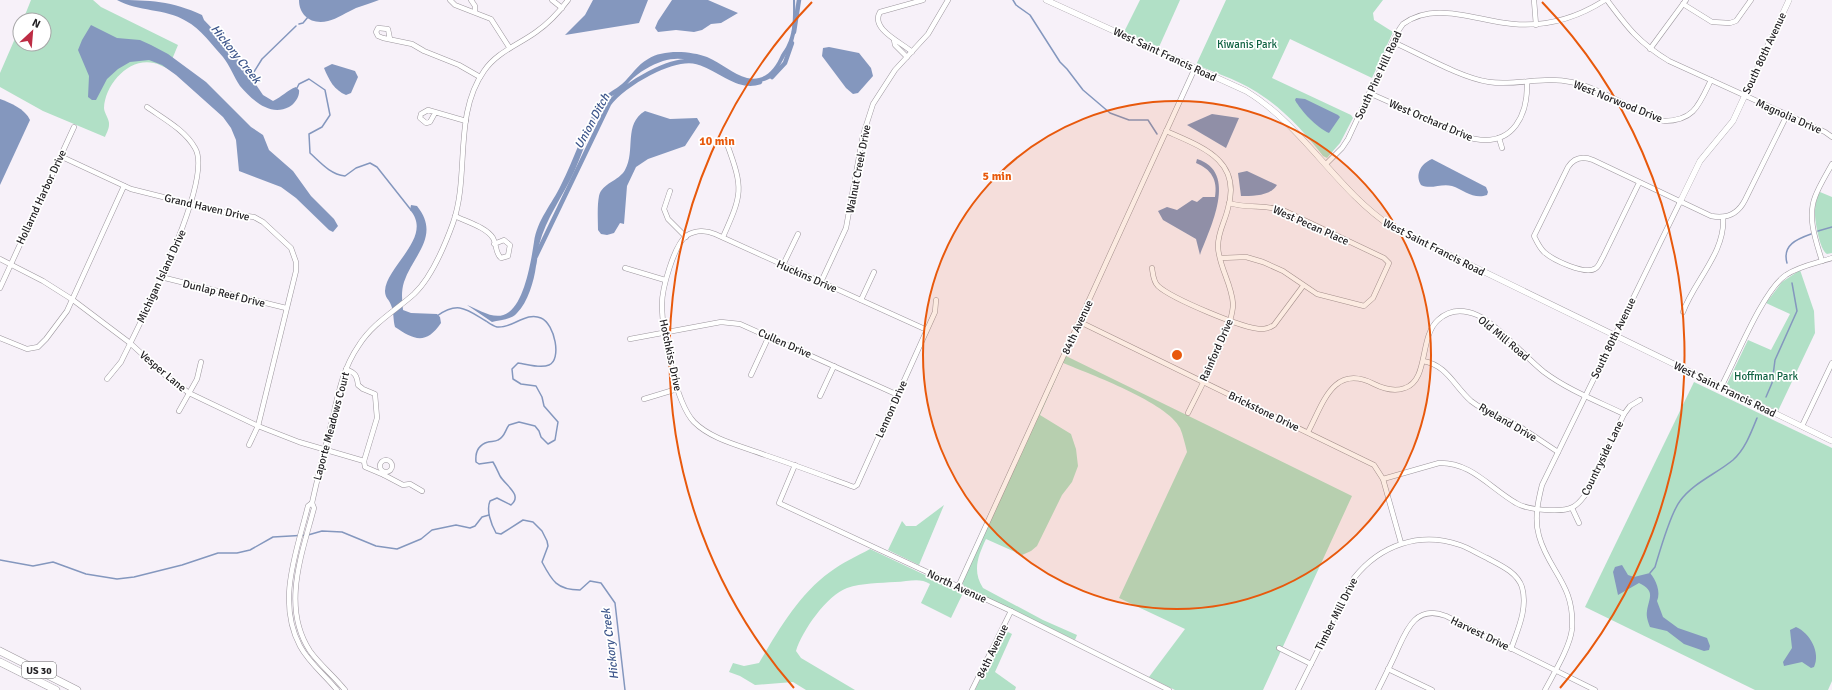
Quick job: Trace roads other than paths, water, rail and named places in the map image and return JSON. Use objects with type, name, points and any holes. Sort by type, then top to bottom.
[{"type":"main road","name":"US 30","points":[[0,651],[78,690]]},
{"type":"main road","name":"US 30","points":[[0,662],[56,690]]},
{"type":"street","points":[[450,0],[455,5],[491,19],[509,47]]},
{"type":"street","points":[[471,0],[475,6],[474,12]]},
{"type":"street","points":[[552,0],[562,8]]},
{"type":"street","name":"Laporte Meadows Court","points":[[345,690],[311,652],[300,630],[296,616],[295,587],[314,508],[312,503],[346,369],[351,357],[366,334],[413,295],[428,276],[448,237],[460,195],[469,101],[480,77],[491,62],[509,47],[536,32],[555,17],[568,0]]},
{"type":"street","points":[[912,52],[900,42],[894,40],[877,21],[880,12],[923,0]]},
{"type":"street","name":"West Saint Francis Road","points":[[1046,0],[1246,91],[1261,100],[1290,125],[1366,207],[1392,227],[1832,441]]},
{"type":"street","points":[[1534,0],[1536,25]]},
{"type":"street","points":[[1448,7],[1496,22],[1536,25],[1557,22],[1578,15],[1606,0]]},
{"type":"street","name":"Magnolia Drive","points":[[1606,0],[1638,39],[1650,50],[1669,61],[1825,132],[1832,137]]},
{"type":"street","points":[[1650,50],[1685,2],[1712,22],[1730,23],[1736,21],[1751,0]]},
{"type":"street","name":"South 80th Avenue","points":[[1545,690],[1572,630],[1570,602],[1566,588],[1546,553],[1538,535],[1537,509],[1542,485],[1700,161],[1734,121],[1789,0]]},
{"type":"street","name":"Walnut Creek Drive","points":[[821,282],[846,228],[867,119],[882,88],[928,34],[946,1]]},
{"type":"street","name":"South Pine Hill Road","points":[[1326,164],[1347,141],[1393,42],[1403,24],[1412,16],[1431,8]]},
{"type":"street","points":[[390,39],[412,44],[459,65],[480,77]]},
{"type":"street","points":[[894,40],[895,45],[907,57]]},
{"type":"street","name":"West Norwood Drive","points":[[1393,42],[1478,80],[1499,83],[1555,80],[1581,84],[1664,121],[1676,121],[1685,118],[1692,113],[1700,104],[1711,80]]},
{"type":"street","name":"84th Avenue","points":[[958,587],[1195,68]]},
{"type":"street","points":[[1502,148],[1499,138],[1518,124],[1523,114],[1527,103],[1527,82]]},
{"type":"street","name":"West Orchard Drive","points":[[1369,93],[1464,136],[1486,140],[1499,138]]},
{"type":"street","name":"Michigan Island Drive","points":[[107,379],[121,362],[183,230],[199,164],[196,149],[181,131],[147,107]]},
{"type":"street","points":[[435,113],[466,121]]},
{"type":"street","points":[[1639,183],[1603,258],[1596,268],[1588,271],[1580,270],[1545,253],[1538,246],[1534,236],[1568,168],[1576,159],[1590,158],[1710,216],[1723,217],[1737,211],[1743,204],[1787,115]]},
{"type":"street","name":"Hollarnd Harbor Drive","points":[[0,288],[74,127]]},
{"type":"street","name":"Rainford Drive","points":[[1166,131],[1207,149],[1219,160],[1228,173],[1232,188],[1229,203],[1218,234],[1218,250],[1233,303],[1230,322],[1188,413]]},
{"type":"street","points":[[723,237],[736,206],[739,188],[736,171],[727,144]]},
{"type":"street","name":"Grand Haven Drive","points":[[60,156],[124,186],[190,206],[254,217],[263,222],[291,248],[296,262],[296,271],[258,426],[250,445]]},
{"type":"street","points":[[1822,261],[1812,223],[1812,210],[1815,197],[1832,164]]},
{"type":"street","points":[[0,338],[23,349],[38,347],[63,317],[73,300],[124,186]]},
{"type":"street","points":[[670,191],[664,209],[668,219],[686,237]]},
{"type":"street","name":"West Pecan Place","points":[[1229,203],[1242,207],[1272,206],[1384,258],[1389,263],[1373,298],[1364,306],[1331,299],[1303,286]]},
{"type":"street","points":[[455,216],[488,232],[494,244]]},
{"type":"street","points":[[1683,312],[1698,286],[1721,238],[1724,226],[1723,217]]},
{"type":"street","name":"Huckins Drive","points":[[686,237],[702,231],[712,232],[927,330]]},
{"type":"street","points":[[783,265],[798,234]]},
{"type":"street","name":"Hotchkiss Drive","points":[[686,237],[678,249],[665,280],[662,305],[677,389],[694,422],[709,433],[854,487]]},
{"type":"street","points":[[1152,268],[1154,278],[1158,285],[1230,322],[1262,330],[1268,329],[1274,325],[1303,286],[1283,271],[1263,262],[1246,257],[1221,258]]},
{"type":"street","name":"Vesper Lane","points":[[0,258],[73,300],[130,343],[164,375],[189,393],[258,426],[299,442],[364,461]]},
{"type":"street","points":[[1721,387],[1772,290],[1784,276],[1793,271],[1832,258]]},
{"type":"street","points":[[625,268],[665,280]]},
{"type":"street","points":[[861,300],[874,272]]},
{"type":"street","name":"Dunlap Reef Drive","points":[[161,277],[286,308]]},
{"type":"street","name":"Lennon Drive","points":[[854,487],[857,485],[935,312],[936,300]]},
{"type":"street","name":"Old Mill Road","points":[[1308,432],[1330,389],[1336,383],[1344,379],[1357,378],[1365,380],[1381,388],[1397,390],[1408,388],[1416,380],[1430,328],[1447,313],[1458,311],[1479,315],[1553,378],[1624,414]]},
{"type":"street","name":"Cullen Drive","points":[[630,339],[722,322],[740,324],[898,395]]},
{"type":"street","name":"Brickstone Drive","points":[[1080,322],[1367,461],[1378,470],[1383,479],[1401,543]]},
{"type":"street","points":[[751,375],[769,336]]},
{"type":"street","name":"Ryeland Drive","points":[[1422,361],[1430,362],[1443,369],[1471,401],[1522,428],[1558,452]]},
{"type":"street","points":[[179,411],[199,375],[201,362]]},
{"type":"street","points":[[1802,426],[1832,363]]},
{"type":"street","points":[[820,396],[834,366]]},
{"type":"street","points":[[346,369],[355,372],[358,377],[358,385],[362,389],[375,394],[378,418],[364,461],[365,467],[385,474],[403,485],[410,484],[422,491]]},
{"type":"street","points":[[644,399],[677,389]]},
{"type":"street","name":"Countryside Lane","points":[[1572,508],[1579,503],[1586,494],[1624,414],[1630,406],[1640,400]]},
{"type":"street","points":[[1383,479],[1439,463],[1457,464],[1475,473],[1517,504],[1537,509],[1560,510],[1572,508],[1579,523]]},
{"type":"street","name":"North Avenue","points":[[795,465],[779,503],[1011,612],[1169,690]]},
{"type":"street","name":"Laporte Meadows Court","points":[[312,503],[308,506],[290,577],[288,600],[289,616],[300,646],[309,660],[337,690]]},
{"type":"street","name":"Timber Mill Drive","points":[[1298,690],[1354,578],[1367,563],[1378,554],[1401,543],[1429,539],[1444,540],[1461,545],[1507,568],[1522,585],[1524,599],[1523,612],[1511,649]]},
{"type":"street","name":"84th Avenue","points":[[972,690],[1011,612]]},
{"type":"street","name":"Harvest Drive","points":[[1378,690],[1410,625],[1420,616],[1430,613],[1446,616],[1595,690]]},
{"type":"street","points":[[1279,648],[1311,664]]},
{"type":"street","points":[[1388,669],[1432,690]]},
{"type":"water","points":[[117,0],[160,2],[191,10],[202,15],[204,20],[226,43],[263,95],[273,101],[296,87],[299,90],[297,100],[291,106],[282,110],[275,110],[262,106],[250,97],[240,86],[223,57],[197,28],[178,17],[134,7]]},
{"type":"water","points":[[299,0],[379,0],[356,8],[335,19],[317,22],[304,15],[301,11]]},
{"type":"water","points":[[593,0],[648,0],[639,23],[565,35],[585,15]]},
{"type":"water","points":[[672,0],[708,0],[738,13],[721,23],[711,24],[702,30],[694,32],[676,30],[658,32],[655,28],[658,21]]},
{"type":"water","points":[[793,0],[795,0],[796,30],[793,42],[774,76],[760,82],[747,82],[734,79],[693,61],[679,59],[663,61],[645,69],[630,81],[622,91],[609,98],[597,115],[578,164],[550,216],[542,235],[538,248],[537,263],[532,285],[521,308],[512,317],[492,322],[467,305],[488,314],[499,316],[509,312],[515,306],[526,280],[538,226],[566,175],[593,115],[606,95],[622,84],[644,61],[654,56],[669,52],[693,53],[707,57],[747,78],[753,79],[764,76],[776,65],[787,46],[793,23]]},
{"type":"water","points":[[91,25],[117,38],[140,40],[151,45],[168,54],[206,82],[251,127],[263,135],[269,150],[293,171],[311,196],[334,219],[338,226],[333,232],[329,230],[296,198],[281,187],[239,171],[236,140],[231,128],[223,117],[176,75],[162,65],[149,60],[130,62],[118,69],[107,79],[96,100],[92,100],[88,97],[89,76],[78,50]]},
{"type":"water","points":[[829,47],[859,53],[871,68],[873,76],[858,93],[853,94],[846,88],[822,56],[823,48]]},
{"type":"water","points":[[332,64],[355,71],[358,77],[351,93],[346,95],[342,93],[330,80],[324,68]]},
{"type":"water","points":[[1296,98],[1305,99],[1340,117],[1329,133],[1324,131],[1305,114],[1295,100]]},
{"type":"water","points":[[0,99],[21,110],[30,120],[0,185]]},
{"type":"water","points":[[645,111],[670,119],[697,118],[700,123],[685,146],[648,159],[636,167],[627,186],[624,224],[620,223],[614,233],[607,235],[601,234],[598,230],[599,196],[603,188],[619,177],[625,170],[630,155],[634,123],[638,116]]},
{"type":"water","points":[[1212,114],[1239,118],[1226,148],[1187,125]]},
{"type":"water","points":[[1197,159],[1210,166],[1217,176],[1219,188],[1215,216],[1200,255],[1196,239],[1163,220],[1158,211],[1167,207],[1177,210],[1192,200],[1197,202],[1203,197],[1215,197],[1216,191],[1214,180],[1206,168],[1196,163]]},
{"type":"water","points":[[1432,159],[1486,187],[1488,192],[1487,195],[1478,196],[1469,194],[1448,185],[1429,187],[1421,185],[1418,177],[1420,170],[1424,164]]},
{"type":"water","points":[[1247,171],[1277,185],[1274,189],[1266,193],[1241,196],[1238,173]]},
{"type":"water","points":[[411,205],[417,206],[424,217],[426,236],[403,285],[403,310],[411,313],[437,314],[440,317],[441,323],[430,335],[420,338],[408,335],[395,327],[392,307],[385,291],[387,281],[413,241],[416,231],[416,220],[410,210]]},
{"type":"water","points":[[1622,565],[1628,575],[1634,577],[1650,573],[1657,586],[1657,601],[1663,617],[1678,628],[1707,638],[1710,646],[1709,650],[1704,651],[1684,644],[1667,631],[1650,627],[1647,615],[1650,599],[1650,592],[1648,589],[1639,583],[1618,595],[1613,572],[1615,567]]},
{"type":"water","points":[[1796,627],[1806,634],[1813,644],[1816,656],[1814,667],[1811,668],[1802,662],[1784,666],[1783,662],[1792,648],[1790,630]]},
{"type":"waterway","name":"Union Ditch","points":[[794,32],[799,0]]},
{"type":"waterway","points":[[1013,0],[1016,5],[1030,15],[1060,62],[1083,90],[1110,113],[1129,120],[1148,120],[1157,134]]},
{"type":"waterway","points":[[299,24],[303,23],[308,17]]},
{"type":"waterway","points":[[252,75],[262,59],[296,26]]},
{"type":"waterway","name":"Union Ditch","points":[[772,77],[785,63],[792,43]]},
{"type":"waterway","name":"Union Ditch","points":[[536,256],[609,104],[625,88],[662,67],[687,61],[705,65],[735,81],[752,84],[760,82]]},
{"type":"waterway","name":"Hickory Creek","points":[[297,88],[299,84],[309,79],[325,90],[330,115],[322,127],[309,134],[310,153],[330,170],[345,176],[356,168],[370,163],[377,167],[411,210]]},
{"type":"waterway","points":[[1818,231],[1832,227]]},
{"type":"waterway","points":[[1787,263],[1786,257],[1789,247],[1801,238],[1811,234]]},
{"type":"waterway","points":[[1766,397],[1772,383],[1775,360],[1797,311],[1792,283]]},
{"type":"waterway","name":"Hickory Creek","points":[[437,316],[444,311],[462,308],[497,327],[503,327],[524,318],[535,316],[541,318],[550,327],[556,350],[553,362],[542,367],[518,363],[512,369],[513,379],[521,384],[536,386],[542,397],[544,406],[558,422],[555,440],[548,444],[541,437],[535,426],[519,422],[509,425],[504,435],[500,439],[482,445],[478,449],[476,462],[479,464],[493,462],[500,476],[514,494],[515,498],[511,505],[497,498],[490,501],[490,517],[496,533],[501,534],[523,520],[533,522],[542,531],[547,541],[548,546],[542,562],[556,583],[572,590],[580,590],[590,581],[601,583],[615,603],[625,690]]},
{"type":"waterway","points":[[1650,573],[1655,567],[1669,523],[1680,501],[1691,489],[1737,456],[1747,440],[1757,418]]},
{"type":"waterway","points":[[0,560],[33,566],[53,562],[86,574],[117,579],[134,577],[182,565],[218,553],[237,553],[250,550],[273,537],[308,535],[322,531],[342,532],[376,546],[397,549],[421,539],[432,530],[456,525],[470,528],[475,526],[482,517],[489,515]]},
{"type":"park label","name":"Kiwanis Park","points":[[1247,44]]},
{"type":"park label","name":"Hoffman Park","points":[[1766,376]]}]
